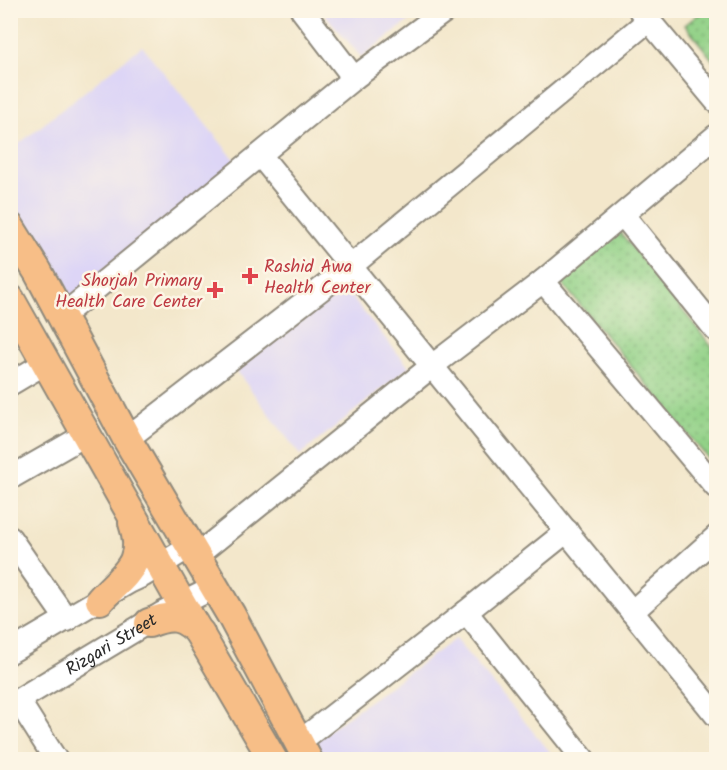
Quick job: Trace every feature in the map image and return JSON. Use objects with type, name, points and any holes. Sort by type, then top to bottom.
[{"type":"main road","points":[[10,227],[38,272],[127,439],[234,619],[303,751]]},
{"type":"main road","points":[[10,298],[182,604],[273,759]]},
{"type":"main road","points":[[100,600],[125,575],[136,556],[138,544],[136,533],[125,501]]},
{"type":"main road","points":[[140,526],[153,533],[163,529],[169,516],[167,506]]},
{"type":"main road","points":[[202,637],[200,622],[206,612],[212,609],[220,610],[228,613],[234,619]]},
{"type":"main road","points":[[149,623],[161,618],[177,617],[185,620],[202,637]]},
{"type":"street","points":[[302,10],[354,78]]},
{"type":"street","points":[[61,317],[354,78],[446,10]]},
{"type":"street","points":[[127,439],[351,267],[644,15],[717,101]]},
{"type":"street","points":[[10,652],[160,564],[194,551],[543,281],[717,136]]},
{"type":"street","points":[[260,155],[716,714]]},
{"type":"street","points":[[623,215],[717,330]]},
{"type":"street","points":[[543,281],[717,487]]},
{"type":"street","points":[[10,384],[47,362]]},
{"type":"street","points":[[10,478],[87,434]]},
{"type":"street","points":[[303,751],[466,612],[567,531]]},
{"type":"street","points":[[632,612],[717,537]]},
{"type":"street","points":[[10,538],[67,620]]},
{"type":"street","name":"Rizgari Street","points":[[14,702],[163,613],[215,587]]},
{"type":"street","points":[[466,612],[584,759]]},
{"type":"street","points":[[14,702],[56,759]]},
{"type":"shaded area","points":[[322,11],[422,11],[361,57]]},
{"type":"shaded area","points":[[142,46],[238,164],[69,297],[65,296],[11,205],[10,151]]},
{"type":"shaded area","points":[[343,287],[409,367],[300,455],[236,370]]},
{"type":"shaded area","points":[[455,639],[556,759],[320,759],[310,744]]},
{"type":"green space","points":[[704,10],[716,11],[716,64],[685,25]]},
{"type":"green space","points":[[620,232],[716,352],[716,468],[561,282]]},
{"type":"place","name":"Rashid Awa Health Center","points":[[250,276]]},
{"type":"place","name":"Shorjah Primary Health Care Center","points":[[215,290]]}]
